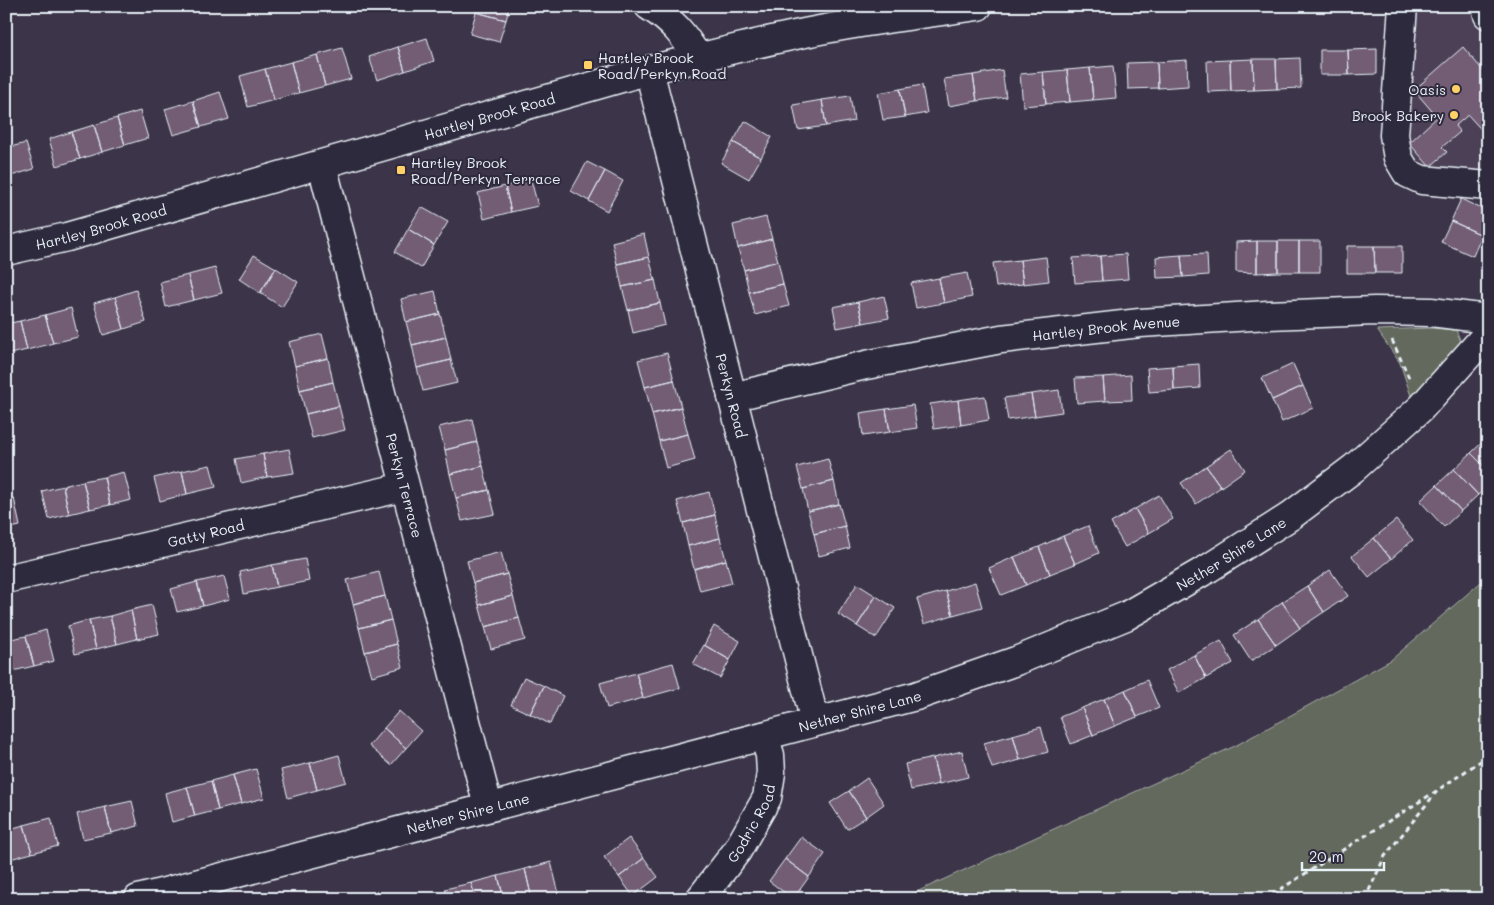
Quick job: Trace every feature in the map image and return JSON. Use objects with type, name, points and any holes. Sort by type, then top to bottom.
[{"type":"street","points":[[649,6],[683,33],[698,58]]},
{"type":"street","name":"Hartley Brook Road","points":[[6,251],[68,237],[649,70],[787,36],[904,16],[978,6]]},
{"type":"street","points":[[1403,6],[1394,135],[1398,158],[1407,173],[1422,180],[1488,186]]},
{"type":"street","points":[[1486,6],[1488,15]]},
{"type":"street","name":"Perkyn Road","points":[[649,70],[815,722]]},
{"type":"street","name":"Perkyn Terrace","points":[[322,165],[488,806]]},
{"type":"street","name":"Hartley Brook Avenue","points":[[732,397],[866,365],[1001,339],[1140,323],[1268,314],[1375,311],[1432,312],[1488,318]]},
{"type":"street","name":"Nether Shire Lane","points":[[138,899],[488,806],[916,696],[1016,661],[1126,616],[1209,568],[1289,517],[1354,468],[1421,408],[1488,333]]},
{"type":"street","name":"Gatty Road","points":[[6,579],[404,486]]},
{"type":"street","name":"Godric Road","points":[[700,899],[737,851],[767,798],[771,773],[770,755],[764,736]]},
{"type":"path","points":[[1375,311],[1397,347],[1421,408]]},
{"type":"path","points":[[1264,899],[1438,790],[1488,756]]},
{"type":"path","points":[[1365,899],[1385,856],[1438,790]]},
{"type":"shaded area","points":[[1403,6],[1488,6],[1488,186],[1407,173]]},
{"type":"green space","points":[[1431,328],[1456,330],[1461,342],[1412,399],[1400,363],[1377,330]]},
{"type":"green space","points":[[1488,576],[1488,899],[901,899],[1235,746],[1391,660]]},
{"type":"building","points":[[477,6],[510,6],[506,20],[476,12]]},
{"type":"building","points":[[476,12],[506,20],[499,42],[470,34]]},
{"type":"building","points":[[427,38],[434,61],[405,71],[398,47]]},
{"type":"building","points":[[398,47],[405,71],[377,80],[369,57]]},
{"type":"building","points":[[1463,47],[1486,74],[1483,77],[1488,82],[1488,137],[1468,115],[1455,126],[1460,132],[1442,147],[1447,152],[1430,167],[1409,143],[1437,117],[1414,90]]},
{"type":"building","points":[[342,48],[351,79],[325,86],[317,55]]},
{"type":"building","points":[[1377,49],[1377,74],[1349,75],[1348,50]]},
{"type":"building","points":[[1320,50],[1348,50],[1349,75],[1320,75]]},
{"type":"building","points":[[317,55],[325,86],[299,93],[291,62]]},
{"type":"building","points":[[1300,58],[1301,88],[1277,89],[1276,59]]},
{"type":"building","points":[[1253,59],[1276,59],[1277,89],[1254,90]]},
{"type":"building","points":[[1253,59],[1254,90],[1231,91],[1230,60]]},
{"type":"building","points":[[1187,60],[1188,86],[1158,88],[1157,62]]},
{"type":"building","points":[[1230,60],[1231,91],[1208,92],[1207,61]]},
{"type":"building","points":[[291,62],[299,93],[274,100],[265,69]]},
{"type":"building","points":[[1157,62],[1158,88],[1128,89],[1127,63]]},
{"type":"building","points":[[1113,66],[1116,98],[1093,100],[1090,68]]},
{"type":"building","points":[[1090,68],[1093,100],[1070,102],[1067,70]]},
{"type":"building","points":[[265,69],[274,100],[248,107],[240,76]]},
{"type":"building","points":[[1002,70],[1006,97],[977,101],[973,75]]},
{"type":"building","points":[[1067,70],[1070,102],[1046,104],[1043,72]]},
{"type":"building","points":[[1043,72],[1046,104],[1023,106],[1020,74]]},
{"type":"building","points":[[973,75],[977,101],[949,106],[944,79]]},
{"type":"building","points":[[922,85],[927,113],[905,117],[900,89]]},
{"type":"building","points":[[900,89],[905,117],[883,120],[878,93]]},
{"type":"building","points":[[220,92],[229,119],[201,127],[193,101]]},
{"type":"building","points":[[850,96],[854,121],[826,126],[822,100]]},
{"type":"building","points":[[822,100],[826,126],[798,130],[793,105]]},
{"type":"building","points":[[193,101],[201,127],[173,135],[165,109]]},
{"type":"building","points":[[140,111],[148,138],[125,145],[117,118]]},
{"type":"building","points":[[117,118],[125,145],[102,152],[94,125]]},
{"type":"building","points":[[745,121],[772,137],[761,158],[733,142]]},
{"type":"building","points":[[94,125],[102,152],[80,159],[71,132]]},
{"type":"building","points":[[71,132],[80,159],[57,166],[49,139]]},
{"type":"building","points":[[733,142],[761,158],[749,179],[721,163]]},
{"type":"building","points":[[26,143],[34,169],[11,176],[6,158],[6,148]]},
{"type":"building","points":[[6,158],[11,176],[6,177]]},
{"type":"building","points":[[587,162],[605,171],[589,201],[571,191]]},
{"type":"building","points":[[605,171],[623,181],[607,211],[589,201]]},
{"type":"building","points":[[531,180],[538,206],[511,212],[505,186]]},
{"type":"building","points":[[505,186],[511,212],[484,219],[478,193]]},
{"type":"building","points":[[1461,199],[1488,212],[1488,223],[1482,235],[1451,221]]},
{"type":"building","points":[[421,207],[448,222],[434,245],[408,229]]},
{"type":"building","points":[[766,217],[772,239],[738,248],[733,225]]},
{"type":"building","points":[[1451,221],[1482,235],[1473,256],[1441,242]]},
{"type":"building","points":[[408,229],[434,245],[421,268],[395,252]]},
{"type":"building","points":[[644,234],[649,257],[617,264],[612,242]]},
{"type":"building","points":[[772,239],[778,261],[744,270],[738,248]]},
{"type":"building","points":[[1257,241],[1257,273],[1236,272],[1236,242]]},
{"type":"building","points":[[1257,241],[1278,241],[1278,272],[1257,273]]},
{"type":"building","points":[[1278,241],[1299,241],[1299,272],[1278,272]]},
{"type":"building","points":[[1299,241],[1320,241],[1320,272],[1299,272]]},
{"type":"building","points":[[1347,246],[1374,246],[1375,273],[1347,273]]},
{"type":"building","points":[[1374,246],[1402,246],[1402,273],[1375,273]]},
{"type":"building","points":[[1126,254],[1128,279],[1102,281],[1100,256]]},
{"type":"building","points":[[1207,254],[1208,275],[1183,277],[1181,255]]},
{"type":"building","points":[[254,255],[276,268],[260,293],[239,279]]},
{"type":"building","points":[[1181,255],[1183,277],[1157,278],[1156,257]]},
{"type":"building","points":[[1100,256],[1102,281],[1075,283],[1073,258]]},
{"type":"building","points":[[649,257],[655,280],[622,287],[617,264]]},
{"type":"building","points":[[1046,257],[1049,281],[1023,284],[1020,260]]},
{"type":"building","points":[[1020,260],[1023,284],[996,287],[993,263]]},
{"type":"building","points":[[778,261],[783,284],[749,292],[744,270]]},
{"type":"building","points":[[215,268],[222,293],[194,300],[188,275]]},
{"type":"building","points":[[276,268],[298,282],[282,307],[260,293]]},
{"type":"building","points":[[967,273],[972,297],[944,303],[939,278]]},
{"type":"building","points":[[188,275],[194,300],[166,307],[160,282]]},
{"type":"building","points":[[939,278],[944,303],[916,308],[911,283]]},
{"type":"building","points":[[655,280],[660,303],[628,310],[622,287]]},
{"type":"building","points":[[783,284],[789,306],[755,315],[749,292]]},
{"type":"building","points":[[136,290],[146,322],[124,329],[115,297]]},
{"type":"building","points":[[435,291],[440,314],[406,322],[401,299]]},
{"type":"building","points":[[884,296],[889,318],[863,323],[858,302]]},
{"type":"building","points":[[115,297],[124,329],[103,335],[94,303]]},
{"type":"building","points":[[858,302],[863,323],[837,328],[833,307]]},
{"type":"building","points":[[660,303],[665,325],[633,333],[628,310]]},
{"type":"building","points":[[71,308],[78,337],[53,343],[45,315]]},
{"type":"building","points":[[440,314],[446,337],[412,345],[406,322]]},
{"type":"building","points":[[45,315],[53,343],[27,350],[20,321]]},
{"type":"building","points":[[20,321],[27,350],[6,355],[6,324]]},
{"type":"building","points":[[322,334],[328,358],[295,366],[289,342]]},
{"type":"building","points":[[446,337],[451,360],[417,368],[412,345]]},
{"type":"building","points":[[667,353],[674,380],[645,387],[638,360]]},
{"type":"building","points":[[328,358],[333,382],[300,390],[295,366]]},
{"type":"building","points":[[451,360],[457,383],[423,391],[417,368]]},
{"type":"building","points":[[1199,364],[1200,388],[1174,390],[1173,366]]},
{"type":"building","points":[[1293,364],[1303,386],[1272,400],[1262,378]]},
{"type":"building","points":[[1173,366],[1174,390],[1149,392],[1147,368]]},
{"type":"building","points":[[1131,375],[1132,400],[1105,401],[1103,377]]},
{"type":"building","points":[[1103,377],[1105,401],[1077,403],[1075,378]]},
{"type":"building","points":[[674,380],[681,407],[652,414],[645,387]]},
{"type":"building","points":[[333,382],[339,406],[306,414],[300,390]]},
{"type":"building","points":[[1303,386],[1313,408],[1282,422],[1272,400]]},
{"type":"building","points":[[1059,390],[1062,412],[1035,416],[1031,394]]},
{"type":"building","points":[[1031,394],[1035,416],[1008,420],[1004,398]]},
{"type":"building","points":[[985,396],[989,420],[961,425],[958,400]]},
{"type":"building","points":[[958,400],[961,425],[934,429],[930,404]]},
{"type":"building","points":[[913,405],[917,428],[890,432],[886,409]]},
{"type":"building","points":[[339,406],[345,430],[312,438],[306,414]]},
{"type":"building","points":[[681,407],[688,434],[659,441],[652,414]]},
{"type":"building","points":[[886,409],[890,432],[863,436],[860,413]]},
{"type":"building","points":[[472,419],[477,442],[445,450],[439,427]]},
{"type":"building","points":[[688,434],[695,460],[666,468],[659,441]]},
{"type":"building","points":[[1488,437],[1488,470],[1471,453]]},
{"type":"building","points":[[477,442],[483,466],[450,474],[445,450]]},
{"type":"building","points":[[289,449],[294,473],[267,477],[263,454]]},
{"type":"building","points":[[1231,449],[1245,470],[1221,487],[1206,466]]},
{"type":"building","points":[[1471,453],[1488,470],[1488,486],[1478,495],[1454,469]]},
{"type":"building","points":[[263,454],[267,477],[241,483],[236,459]]},
{"type":"building","points":[[828,459],[834,481],[803,489],[797,467]]},
{"type":"building","points":[[210,465],[216,487],[187,494],[182,471]]},
{"type":"building","points":[[483,466],[489,490],[456,498],[450,474]]},
{"type":"building","points":[[1206,466],[1221,487],[1196,504],[1181,483]]},
{"type":"building","points":[[1454,469],[1478,495],[1461,511],[1437,485]]},
{"type":"building","points":[[182,471],[187,494],[160,501],[154,478]]},
{"type":"building","points":[[124,472],[131,500],[110,505],[104,477]]},
{"type":"building","points":[[104,477],[110,505],[90,509],[83,481]]},
{"type":"building","points":[[83,481],[90,509],[69,514],[63,486]]},
{"type":"building","points":[[834,481],[839,504],[808,511],[803,489]]},
{"type":"building","points":[[1437,485],[1461,511],[1444,527],[1420,501]]},
{"type":"building","points":[[63,486],[69,514],[49,519],[42,491]]},
{"type":"building","points":[[489,490],[495,514],[462,521],[456,498]]},
{"type":"building","points":[[709,492],[715,515],[683,523],[677,501]]},
{"type":"building","points":[[1159,495],[1173,519],[1149,533],[1135,509]]},
{"type":"building","points":[[14,498],[20,526],[6,529],[6,500]]},
{"type":"building","points":[[839,504],[845,526],[814,534],[808,511]]},
{"type":"building","points":[[1135,509],[1149,533],[1125,547],[1111,523]]},
{"type":"building","points":[[715,515],[720,538],[688,546],[683,523]]},
{"type":"building","points":[[1396,520],[1413,540],[1391,559],[1374,538]]},
{"type":"building","points":[[845,526],[850,548],[819,556],[814,534]]},
{"type":"building","points":[[1088,526],[1099,553],[1075,564],[1063,536]]},
{"type":"building","points":[[1063,536],[1075,564],[1050,574],[1039,547]]},
{"type":"building","points":[[720,538],[726,560],[694,569],[688,546]]},
{"type":"building","points":[[1374,538],[1391,559],[1369,577],[1352,556]]},
{"type":"building","points":[[1039,547],[1050,574],[1026,585],[1014,557]]},
{"type":"building","points":[[501,552],[507,574],[473,583],[467,561]]},
{"type":"building","points":[[1014,557],[1026,585],[1001,595],[989,568]]},
{"type":"building","points":[[305,559],[309,581],[277,587],[272,565]]},
{"type":"building","points":[[726,560],[732,583],[700,591],[694,569]]},
{"type":"building","points":[[272,565],[277,587],[244,594],[240,572]]},
{"type":"building","points":[[1330,570],[1348,596],[1324,612],[1307,586]]},
{"type":"building","points":[[379,572],[385,596],[353,604],[347,580]]},
{"type":"building","points":[[507,574],[513,596],[479,605],[473,583]]},
{"type":"building","points":[[224,576],[230,599],[203,606],[197,582]]},
{"type":"building","points":[[197,582],[203,606],[177,612],[171,589]]},
{"type":"building","points":[[975,582],[982,607],[953,615],[946,591]]},
{"type":"building","points":[[857,584],[876,596],[857,626],[838,614]]},
{"type":"building","points":[[1307,586],[1324,612],[1300,628],[1282,602]]},
{"type":"building","points":[[946,591],[953,615],[924,624],[917,599]]},
{"type":"building","points":[[385,596],[391,620],[359,628],[353,604]]},
{"type":"building","points":[[513,596],[519,618],[485,627],[479,605]]},
{"type":"building","points":[[876,596],[895,608],[876,638],[857,626]]},
{"type":"building","points":[[1282,602],[1300,628],[1276,645],[1258,619]]},
{"type":"building","points":[[152,605],[159,634],[137,639],[131,610]]},
{"type":"building","points":[[131,610],[137,639],[117,644],[110,616]]},
{"type":"building","points":[[110,616],[117,644],[96,649],[89,620]]},
{"type":"building","points":[[519,618],[525,640],[491,649],[485,627]]},
{"type":"building","points":[[1258,619],[1276,645],[1251,661],[1234,635]]},
{"type":"building","points":[[89,620],[96,649],[75,654],[68,626]]},
{"type":"building","points":[[391,620],[397,644],[365,652],[359,628]]},
{"type":"building","points":[[714,626],[740,641],[730,660],[704,645]]},
{"type":"building","points":[[46,630],[54,661],[34,666],[26,636]]},
{"type":"building","points":[[26,636],[34,666],[13,671],[6,640]]},
{"type":"building","points":[[1221,641],[1233,663],[1206,678],[1194,655]]},
{"type":"building","points":[[397,644],[403,667],[372,676],[365,652]]},
{"type":"building","points":[[6,645],[13,671],[6,673]]},
{"type":"building","points":[[704,645],[730,660],[720,678],[693,664]]},
{"type":"building","points":[[1194,655],[1206,678],[1179,693],[1167,670]]},
{"type":"building","points":[[673,663],[680,688],[643,698],[636,673]]},
{"type":"building","points":[[636,673],[643,698],[607,708],[600,683]]},
{"type":"building","points":[[524,677],[544,686],[530,714],[511,705]]},
{"type":"building","points":[[1147,680],[1159,708],[1137,717],[1125,690]]},
{"type":"building","points":[[544,686],[563,696],[550,724],[530,714]]},
{"type":"building","points":[[1125,690],[1137,717],[1115,726],[1104,699]]},
{"type":"building","points":[[1104,699],[1115,726],[1093,735],[1082,708]]},
{"type":"building","points":[[1082,708],[1093,735],[1071,744],[1060,717]]},
{"type":"building","points":[[399,711],[421,731],[406,748],[384,728]]},
{"type":"building","points":[[1041,727],[1048,752],[1020,760],[1013,735]]},
{"type":"building","points":[[384,728],[406,748],[391,765],[369,746]]},
{"type":"building","points":[[1013,735],[1020,760],[992,768],[984,743]]},
{"type":"building","points":[[962,751],[968,777],[939,784],[933,758]]},
{"type":"building","points":[[339,755],[346,782],[317,790],[310,763]]},
{"type":"building","points":[[933,758],[939,784],[911,790],[905,764]]},
{"type":"building","points":[[310,763],[317,790],[288,798],[281,770]]},
{"type":"building","points":[[256,769],[264,798],[241,804],[233,775]]},
{"type":"building","points":[[233,775],[241,804],[218,810],[211,781]]},
{"type":"building","points":[[867,778],[884,804],[866,817],[849,791]]},
{"type":"building","points":[[211,781],[218,810],[195,816],[187,787]]},
{"type":"building","points":[[187,787],[195,816],[172,822],[165,793]]},
{"type":"building","points":[[849,791],[866,817],[847,829],[830,803]]},
{"type":"building","points":[[132,801],[138,826],[111,833],[105,807]]},
{"type":"building","points":[[105,807],[111,833],[83,839],[77,814]]},
{"type":"building","points":[[51,818],[58,846],[32,853],[24,825]]},
{"type":"building","points":[[24,825],[32,853],[6,860],[6,830]]},
{"type":"building","points":[[801,837],[825,854],[809,877],[785,859]]},
{"type":"building","points":[[629,838],[644,858],[619,877],[604,857]]},
{"type":"building","points":[[644,858],[658,877],[633,896],[619,877]]},
{"type":"building","points":[[785,859],[809,877],[793,899],[769,881]]},
{"type":"building","points":[[551,862],[559,894],[532,899],[525,869]]},
{"type":"building","points":[[525,869],[532,899],[504,899],[498,876]]},
{"type":"building","points":[[498,876],[504,899],[476,899],[471,883]]},
{"type":"building","points":[[471,883],[476,899],[447,899],[445,889]]},
{"type":"place","name":"Hartley Brook Road/Perkyn Road","points":[[588,65]]},
{"type":"place","name":"Oasis","points":[[1456,89]]},
{"type":"place","name":"Brook Bakery","points":[[1454,115]]},
{"type":"place","name":"Hartley Brook Road/Perkyn Terrace","points":[[401,170]]}]
